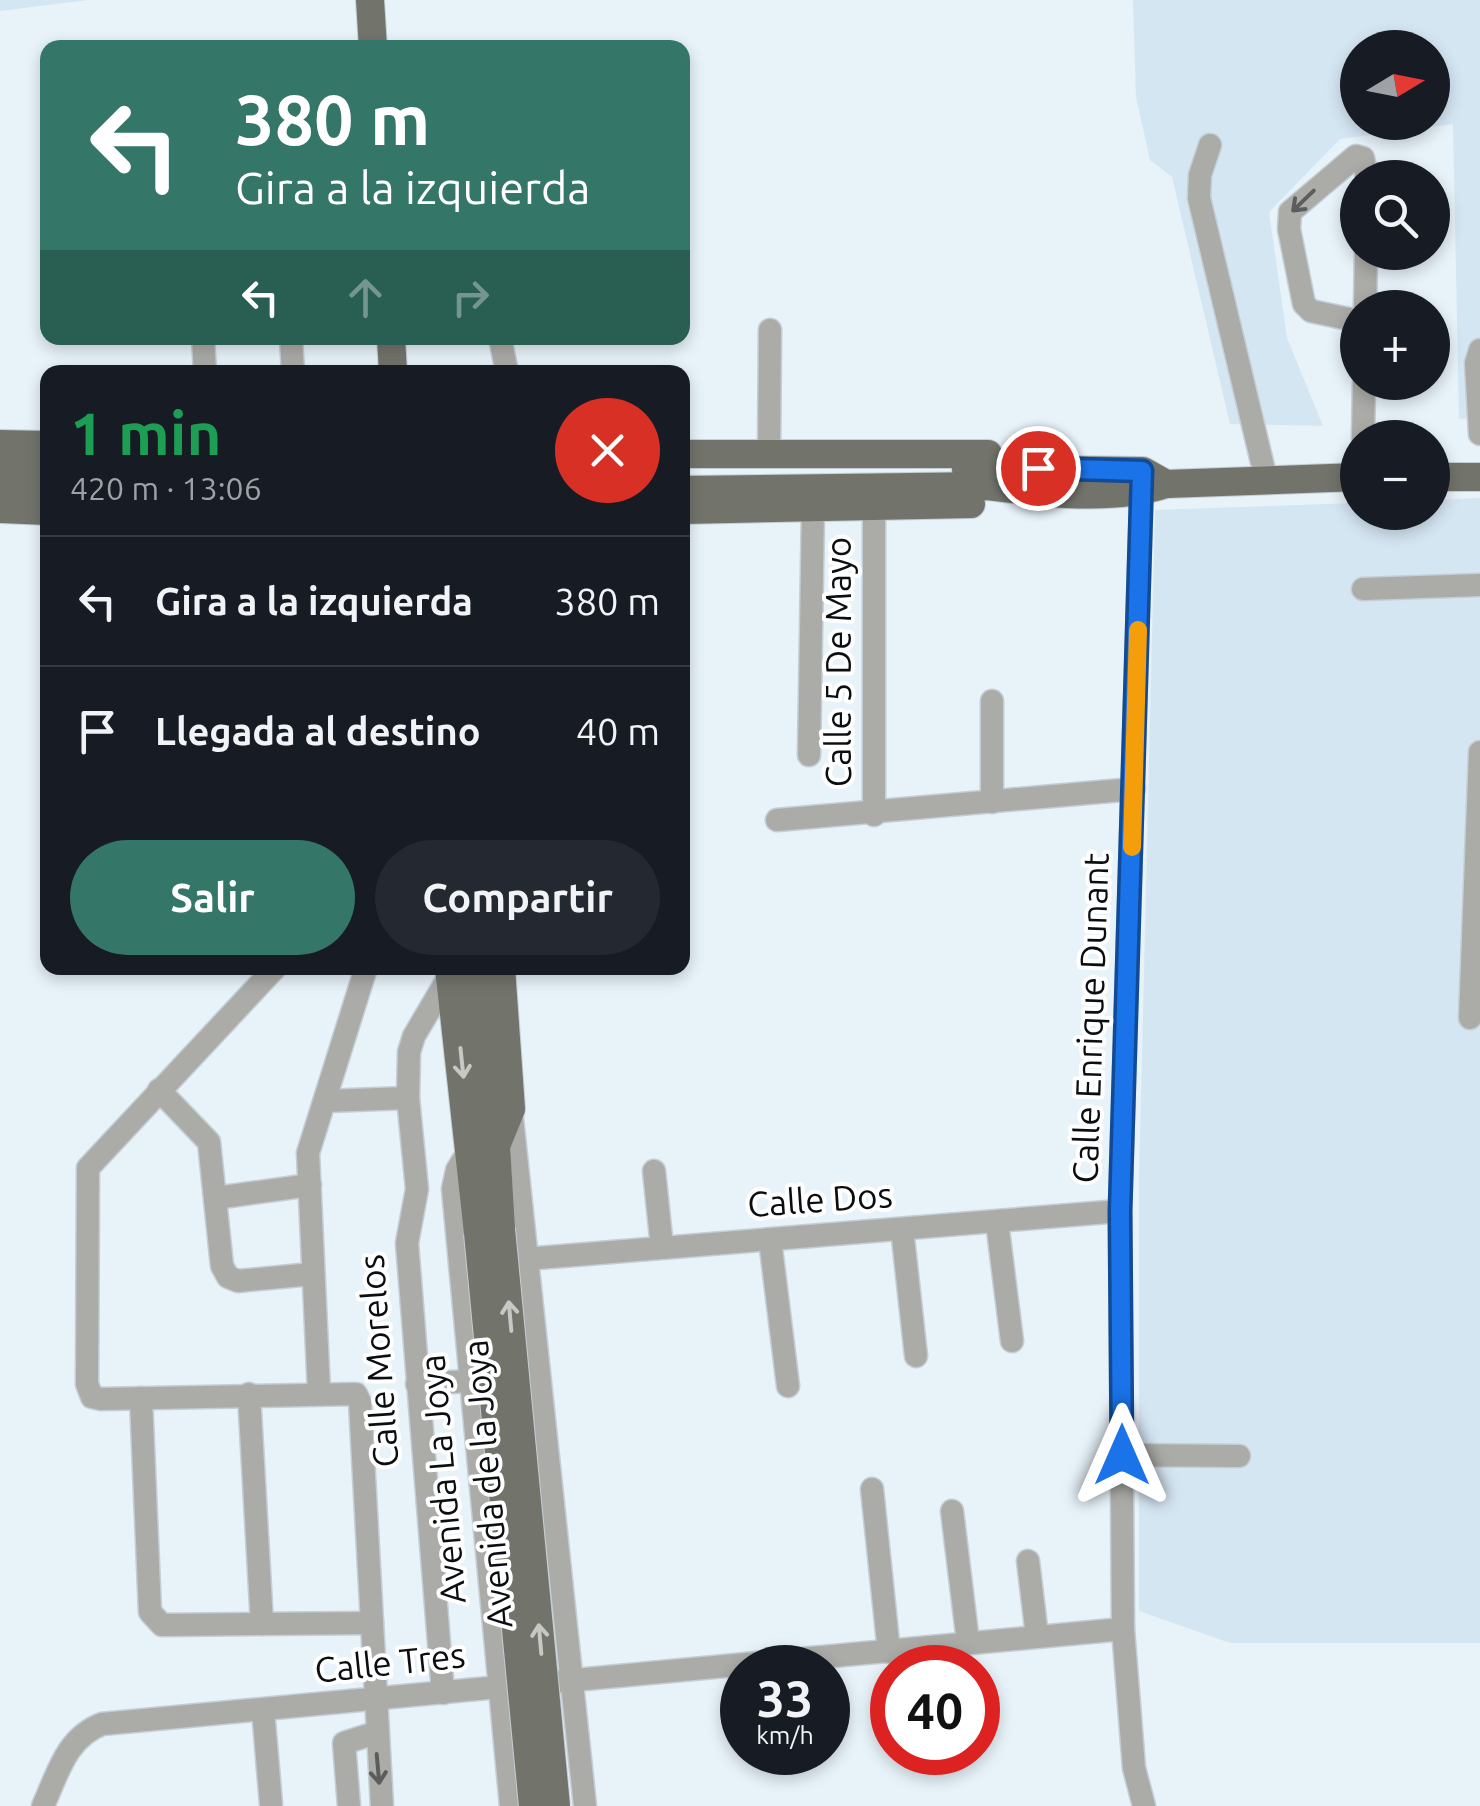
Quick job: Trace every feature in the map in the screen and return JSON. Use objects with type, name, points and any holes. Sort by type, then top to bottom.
[{"type":"main road","points":[[370,0],[372,40]]},
{"type":"main road","points":[[0,444],[40,445]]},
{"type":"main road","points":[[690,454],[986,453],[1036,480]]},
{"type":"main road","points":[[0,465],[40,466]]},
{"type":"main road","points":[[690,471],[898,470],[1036,480],[1150,482],[1340,478]]},
{"type":"main road","points":[[1450,477],[1480,476]]},
{"type":"main road","points":[[690,490],[986,486],[1036,480]]},
{"type":"main road","points":[[690,510],[982,504],[1036,480]]},
{"type":"main road","points":[[0,488],[40,490]]},
{"type":"main road","points":[[0,509],[40,511]]},
{"type":"main road","points":[[459,975],[490,1088],[484,1152]]},
{"type":"main road","points":[[459,975],[484,1152]]},
{"type":"main road","points":[[484,1152],[511,1109],[501,975]]},
{"type":"main road","name":"Avenida de la Joya","points":[[484,1152],[533,1806]]},
{"type":"main road","name":"Avenida de la Joya","points":[[484,1152],[556,1806]]},
{"type":"street","points":[[1210,145],[1200,175],[1199,198],[1266,479]]},
{"type":"street","points":[[1340,169],[1296,204],[1289,229],[1304,304],[1311,311],[1340,318]]},
{"type":"street","points":[[769,454],[770,330]]},
{"type":"street","points":[[1480,350],[1476,363],[1480,434]]},
{"type":"street","name":"Calle Enrique Dunant","points":[[1144,1806],[1134,1768],[1123,1629],[1120,1211],[1134,789],[1150,482]]},
{"type":"street","name":"Calle 5 De Mayo","points":[[874,509],[874,815]]},
{"type":"street","points":[[809,755],[813,510]]},
{"type":"street","points":[[1364,589],[1480,585]]},
{"type":"street","points":[[992,701],[992,802]]},
{"type":"street","points":[[1470,1018],[1480,752]]},
{"type":"street","points":[[777,820],[874,815],[1134,789]]},
{"type":"street","points":[[268,975],[88,1168],[88,1384],[92,1397],[356,1394],[382,1806]]},
{"type":"street","points":[[318,1392],[308,1153],[364,975]]},
{"type":"street","name":"Calle Morelos","points":[[443,1693],[407,1242],[416,1189],[408,1098],[414,1036],[455,975]]},
{"type":"street","points":[[159,1090],[209,1142],[222,1266],[228,1277],[238,1280],[312,1274]]},
{"type":"street","points":[[325,1101],[408,1098]]},
{"type":"street","points":[[511,1109],[585,1806]]},
{"type":"street","name":"Avenida La Joya","points":[[484,1152],[457,1170],[453,1190],[511,1806]]},
{"type":"street","points":[[654,1170],[662,1248]]},
{"type":"street","points":[[216,1198],[310,1185]]},
{"type":"street","name":"Calle Dos","points":[[526,1259],[1120,1211]]},
{"type":"street","points":[[998,1222],[1012,1341]]},
{"type":"street","points":[[902,1229],[916,1356]]},
{"type":"street","points":[[770,1240],[788,1386]]},
{"type":"street","points":[[416,1384],[469,1380]]},
{"type":"street","points":[[249,1394],[262,1624]]},
{"type":"street","points":[[141,1398],[150,1612],[154,1621],[162,1625],[372,1623]]},
{"type":"street","points":[[1122,1455],[1238,1456]]},
{"type":"street","points":[[872,1488],[888,1645]]},
{"type":"street","points":[[952,1512],[968,1642]]},
{"type":"street","points":[[1028,1561],[1038,1636]]},
{"type":"street","name":"Calle Tres","points":[[944,1645],[1123,1629]]},
{"type":"street","name":"Calle Tres","points":[[44,1806],[70,1746],[83,1732],[102,1724],[870,1654]]},
{"type":"street","points":[[263,1710],[272,1804]]},
{"type":"street","points":[[349,1806],[344,1743],[375,1733]]},
{"type":"shaded area","points":[[0,0],[88,0],[0,11]]},
{"type":"shaded area","points":[[1133,0],[1480,0],[1480,418],[1459,419],[1450,30],[1340,30],[1340,139],[1269,212],[1287,338],[1323,426],[1230,424],[1172,177],[1150,160],[1136,97]]},
{"type":"shaded area","points":[[1480,498],[1480,1643],[1230,1643],[1139,1611],[1139,1181],[1155,510],[1340,504],[1340,530],[1450,530],[1450,499]]},
{"type":"slow traffic","points":[[1132,847],[1138,630]]},
{"type":"route","points":[[1038,468],[1142,471],[1120,1211],[1122,1455]]}]
